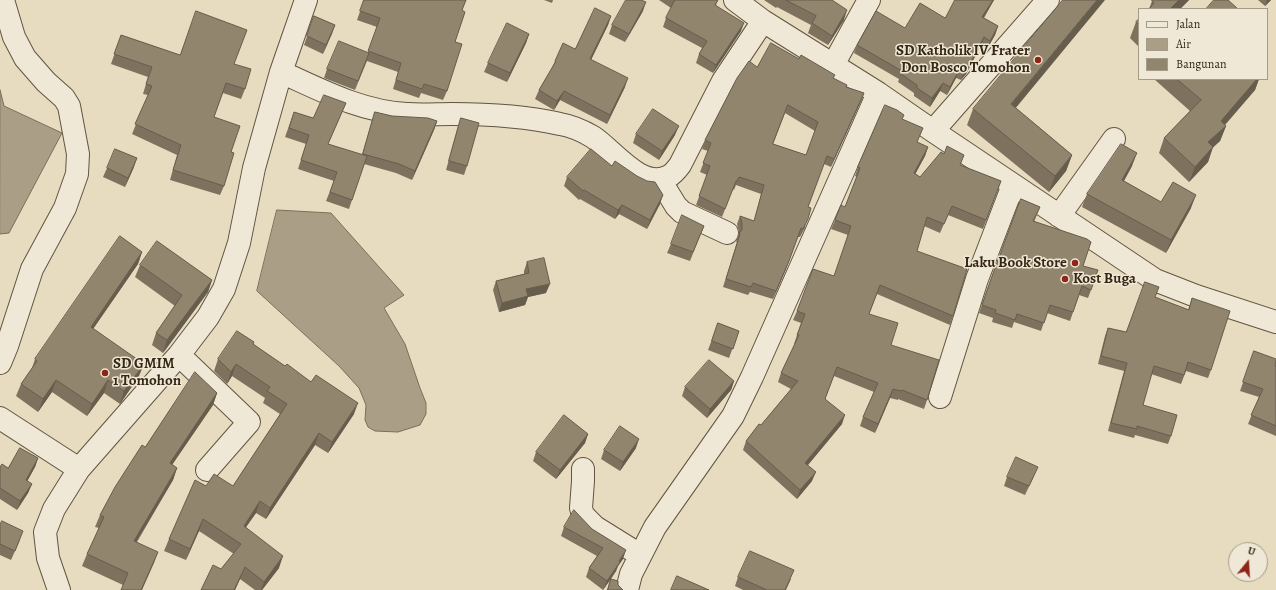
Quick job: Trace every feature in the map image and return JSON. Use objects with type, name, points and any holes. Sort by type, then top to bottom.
[{"type":"street","points":[[0,363],[32,269],[69,198],[76,174],[78,154],[70,106],[25,58],[14,37],[3,0]]},
{"type":"street","points":[[59,590],[48,558],[45,532],[54,509],[79,469],[179,356],[208,317],[224,289],[239,244],[254,168],[281,72],[306,0]]},
{"type":"street","points":[[735,0],[763,20],[878,93],[1155,280],[1196,296],[1276,322]]},
{"type":"street","points":[[833,65],[869,0]]},
{"type":"street","points":[[933,131],[1048,0]]},
{"type":"street","points":[[281,72],[341,99],[372,109],[406,114],[484,114],[527,118],[561,124],[578,129],[594,138],[638,174],[650,179],[660,180],[670,176],[680,165],[723,81],[763,20]]},
{"type":"street","points":[[627,590],[631,574],[655,527],[733,416],[756,370],[878,93]]},
{"type":"street","points":[[1059,216],[1114,139]]},
{"type":"street","points":[[660,180],[676,206],[682,212],[727,233]]},
{"type":"street","points":[[940,397],[977,279],[1013,185]]},
{"type":"street","points":[[179,356],[249,422],[207,470]]},
{"type":"street","points":[[0,418],[79,469]]},
{"type":"street","points":[[582,469],[583,481],[581,508],[583,515],[595,527],[640,556]]},
{"type":"water","points":[[0,90],[4,106],[62,133],[9,233],[0,234]]},
{"type":"water","points":[[277,210],[331,213],[404,295],[384,308],[405,344],[426,403],[426,414],[420,425],[398,432],[375,431],[368,427],[365,420],[366,405],[359,388],[339,366],[257,291]]},
{"type":"building","points":[[364,0],[466,0],[462,10],[465,12],[455,42],[462,44],[447,91],[424,84],[422,89],[396,80],[401,63],[368,51],[380,18],[360,11]]},
{"type":"building","points":[[626,0],[641,0],[646,2],[629,34],[612,25]]},
{"type":"building","points":[[675,0],[718,0],[715,5],[744,23],[716,65],[699,54],[707,41],[666,18]]},
{"type":"building","points":[[786,0],[832,0],[847,10],[832,36],[812,23],[816,16]]},
{"type":"building","points":[[955,0],[993,0],[982,17],[998,26],[990,41],[984,37],[969,66],[964,72],[959,70],[950,87],[943,83],[932,98],[917,88],[917,85],[901,74],[902,71],[857,45],[876,11],[905,28],[920,3],[945,18]]},
{"type":"building","name":"SD Katholik IV Frater Don Bosco Tomohon","points":[[1063,0],[1097,0],[1011,104],[1072,155],[1055,176],[973,109]]},
{"type":"building","points":[[1179,0],[1171,8],[1150,8],[1154,3],[1152,1]]},
{"type":"building","points":[[1214,0],[1228,0],[1237,8],[1207,8]]},
{"type":"building","points":[[595,8],[611,16],[590,59],[628,78],[610,115],[564,91],[557,101],[539,90],[556,61],[563,43],[575,49]]},
{"type":"building","points":[[196,11],[247,30],[234,64],[251,69],[245,89],[226,83],[214,117],[240,126],[231,152],[234,153],[224,186],[173,170],[181,145],[135,124],[152,86],[146,84],[152,67],[114,54],[121,35],[180,55]]},
{"type":"building","points":[[314,16],[335,25],[326,45],[307,36]]},
{"type":"building","points":[[507,23],[529,34],[510,73],[488,63]]},
{"type":"building","points":[[339,41],[369,53],[358,81],[327,69]]},
{"type":"building","points":[[771,43],[799,59],[801,55],[835,75],[833,78],[847,85],[846,87],[864,93],[834,159],[827,156],[808,207],[811,208],[808,219],[803,229],[801,228],[776,291],[753,283],[751,287],[726,279],[740,234],[739,233],[742,230],[740,216],[754,221],[764,185],[739,177],[725,209],[699,196],[710,166],[703,163],[711,143],[705,140],[737,78],[749,61],[757,67]],"holes":[[[788,105],[818,122],[806,155],[773,144]]]},
{"type":"building","points":[[1178,80],[1256,80],[1221,121],[1226,126],[1208,142],[1213,147],[1195,167],[1164,138],[1201,100]]},
{"type":"building","points":[[324,95],[346,103],[328,144],[367,156],[352,200],[330,192],[337,172],[301,160],[309,135],[289,128],[294,112],[313,118]]},
{"type":"building","points":[[885,105],[904,115],[902,119],[923,128],[917,142],[928,147],[914,173],[920,177],[941,152],[944,154],[947,146],[964,155],[960,165],[1001,181],[986,220],[952,206],[944,224],[927,217],[917,251],[967,269],[953,316],[880,285],[869,314],[898,323],[891,345],[939,360],[927,400],[902,390],[893,389],[878,424],[863,417],[878,383],[837,367],[825,399],[845,415],[805,463],[816,472],[800,490],[746,441],[759,424],[761,425],[798,381],[781,373],[799,335],[797,335],[805,314],[797,311],[813,269],[834,276],[851,226],[835,220],[841,205],[845,207],[860,168],[858,167]]},
{"type":"building","points":[[653,109],[679,126],[662,151],[636,134]]},
{"type":"building","points":[[375,112],[392,116],[428,118],[437,121],[415,171],[399,164],[363,154]]},
{"type":"building","points":[[461,118],[479,123],[467,166],[449,161]]},
{"type":"building","points":[[1121,144],[1137,153],[1122,180],[1161,202],[1173,182],[1196,195],[1171,240],[1087,194]]},
{"type":"building","points":[[115,149],[137,158],[128,178],[107,168]]},
{"type":"building","points":[[591,149],[612,166],[615,161],[637,176],[647,181],[655,182],[663,195],[650,220],[622,205],[618,210],[584,190],[583,191],[567,177]]},
{"type":"building","points":[[1021,199],[1040,207],[1033,221],[1087,239],[1091,242],[1083,266],[1098,270],[1091,290],[1082,286],[1073,312],[1050,305],[1044,323],[1017,314],[1015,320],[995,313],[996,310],[982,305]]},
{"type":"building","points":[[682,215],[704,226],[693,252],[671,244]]},
{"type":"building","points":[[120,236],[142,252],[91,327],[144,364],[124,391],[108,380],[92,404],[56,380],[43,399],[21,384],[37,361],[35,359]]},
{"type":"building","points":[[157,241],[212,280],[167,340],[156,333],[182,295],[140,265]]},
{"type":"building","points":[[544,258],[550,284],[526,289],[528,296],[502,303],[496,281],[529,273],[527,262]]},
{"type":"building","points":[[1145,282],[1159,287],[1155,297],[1189,310],[1192,298],[1230,311],[1211,370],[1188,362],[1184,375],[1154,366],[1143,405],[1177,415],[1171,436],[1137,426],[1137,429],[1111,423],[1127,363],[1101,356],[1108,328],[1126,332]]},
{"type":"building","points":[[718,323],[739,331],[733,349],[712,341]]},
{"type":"building","points":[[237,331],[254,342],[253,344],[285,366],[287,364],[311,382],[316,375],[358,403],[332,442],[319,433],[270,508],[260,501],[244,526],[283,556],[264,582],[245,567],[234,590],[201,590],[213,565],[221,569],[241,544],[203,519],[190,549],[169,539],[195,480],[206,486],[214,474],[233,486],[287,404],[267,391],[270,387],[236,364],[231,372],[218,359]]},
{"type":"building","points":[[1254,351],[1276,359],[1276,426],[1251,415],[1263,389],[1243,382]]},
{"type":"building","points":[[709,360],[734,381],[710,409],[685,387]]},
{"type":"building","points":[[195,372],[217,393],[170,463],[177,468],[134,541],[158,552],[141,590],[121,590],[128,573],[87,554],[104,517],[100,515],[115,487],[142,445],[145,447]]},
{"type":"building","points":[[564,415],[588,434],[560,470],[536,452]]},
{"type":"building","points":[[620,426],[639,439],[623,462],[604,450]]},
{"type":"building","points":[[20,448],[38,458],[26,480],[32,484],[20,501],[0,488],[0,467],[2,464],[8,468]]},
{"type":"building","points":[[1016,457],[1038,467],[1029,486],[1007,477]]},
{"type":"building","points":[[574,510],[592,529],[626,550],[607,581],[589,568],[603,548],[564,527]]},
{"type":"building","points":[[2,521],[23,531],[15,551],[0,544],[0,525]]},
{"type":"building","points":[[750,551],[794,570],[785,590],[767,590],[738,577]]},
{"type":"building","points":[[677,576],[709,590],[671,590]]},
{"type":"building","points":[[611,579],[618,581],[618,585],[623,590],[608,590]]},
{"type":"place","name":"SD Katholik IV Frater Don Bosco Tomohon","points":[[1038,60]]},
{"type":"place","name":"Laku Book Store","points":[[1075,263]]},
{"type":"place","name":"Kost Buga","points":[[1065,279]]},
{"type":"place","name":"SD GMIM 1 Tomohon","points":[[105,373]]}]
